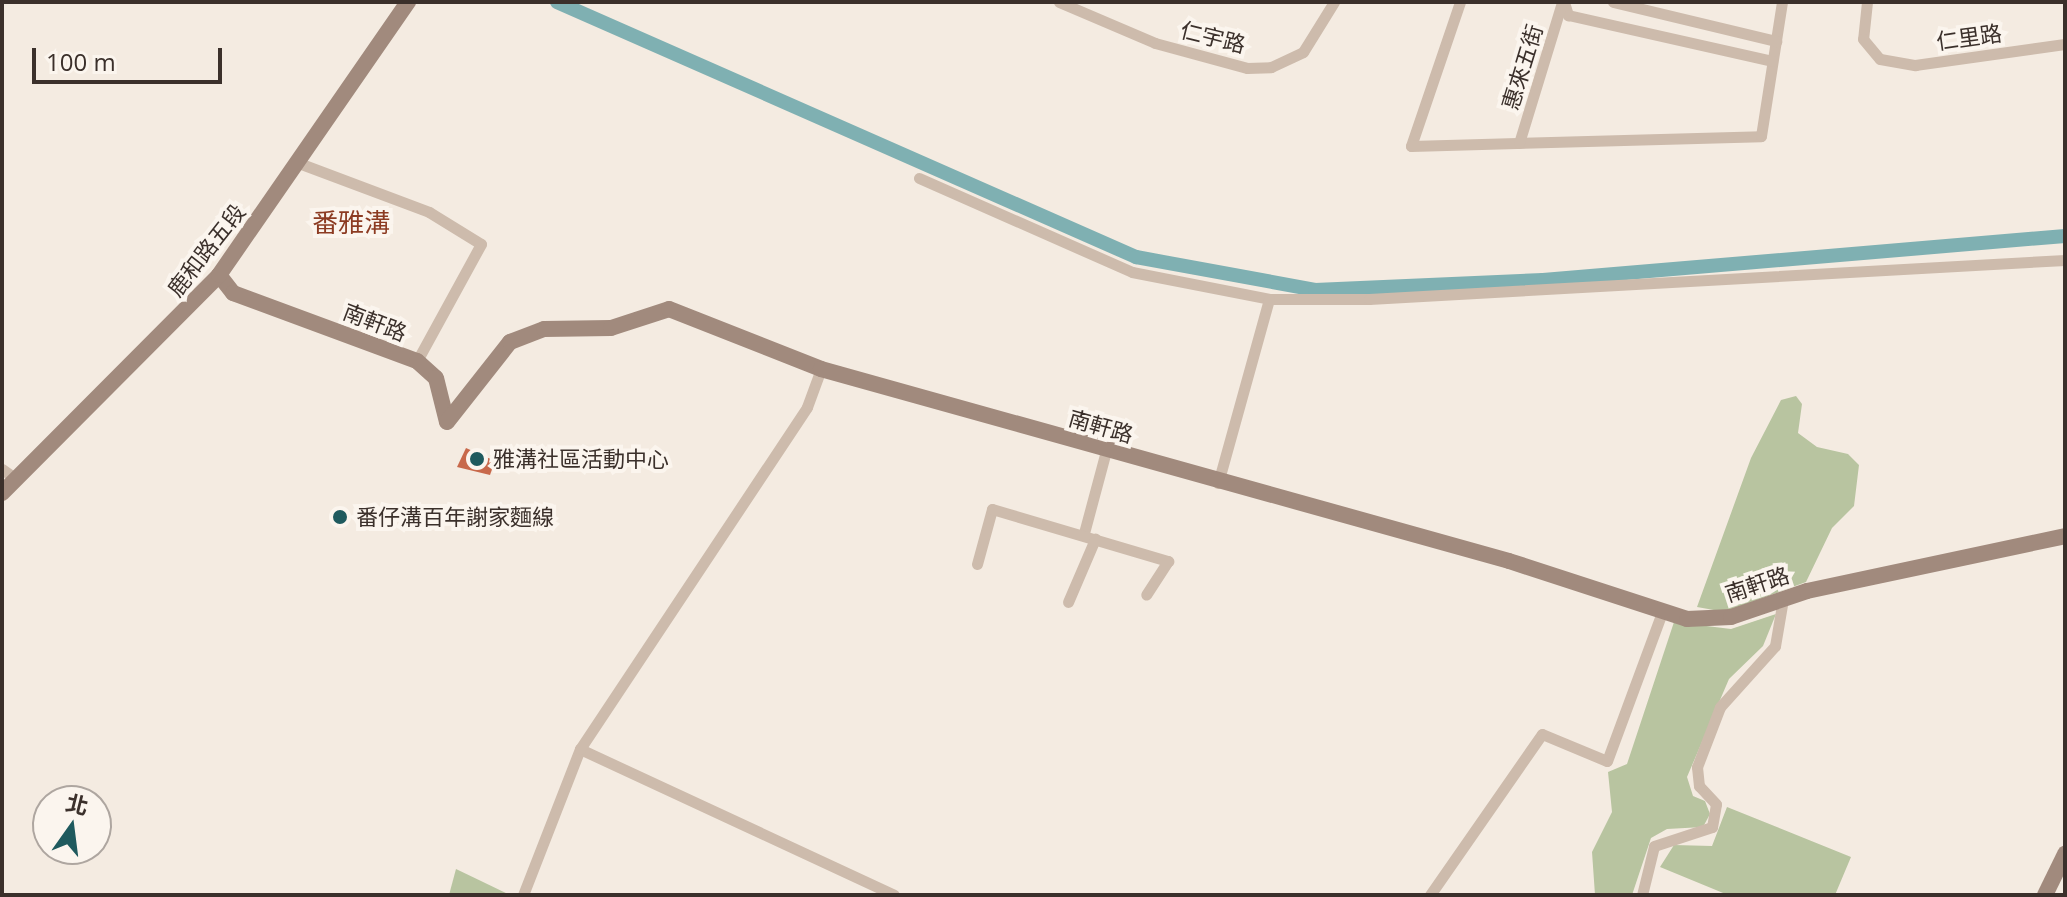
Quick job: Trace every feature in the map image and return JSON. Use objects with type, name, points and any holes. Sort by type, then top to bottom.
[{"type":"street","name":"鹿和路五段","points":[[2,493],[8,473],[219,275],[408,2]]},
{"type":"street","name":"仁宇路","points":[[1059,2],[1169,47],[1259,68],[1303,52],[1334,2]]},
{"type":"street","points":[[1460,2],[1411,146],[1761,136],[1782,2]]},
{"type":"street","points":[[1563,2],[1568,15],[1772,61]]},
{"type":"street","name":"惠來五街","points":[[1519,143],[1563,2]]},
{"type":"street","points":[[1613,2],[1776,41]]},
{"type":"street","name":"仁里路","points":[[1867,2],[1863,39],[1880,59],[1915,65],[2065,44]]},
{"type":"street","points":[[296,162],[429,212],[481,244],[417,361]]},
{"type":"street","points":[[919,178],[1132,272],[1269,299],[1369,299],[2065,260]]},
{"type":"street","name":"南軒路","points":[[219,275],[233,293],[417,361],[436,378],[447,422],[510,342],[544,329],[611,328],[669,309],[821,369],[1663,610],[1717,620],[1783,599],[2065,536]]},
{"type":"street","points":[[1218,483],[1269,299]]},
{"type":"street","points":[[523,895],[580,749],[807,407],[821,369]]},
{"type":"street","points":[[1068,602],[1089,536],[1106,451]]},
{"type":"street","points":[[977,564],[992,509],[1168,561],[1146,595]]},
{"type":"street","points":[[1642,895],[1654,846],[1712,827],[1716,804],[1699,786],[1697,767],[1720,707],[1775,646],[1783,599]]},
{"type":"street","points":[[1430,895],[1542,734],[1607,761],[1663,610]]},
{"type":"street","points":[[580,749],[894,895]]},
{"type":"street","points":[[2045,895],[2065,854]]},
{"type":"green space","points":[[1796,396],[1802,404],[1798,433],[1817,447],[1848,454],[1859,465],[1854,506],[1832,528],[1806,582],[1725,612],[1697,607],[1751,458],[1781,400]]},
{"type":"green space","points":[[1776,614],[1763,646],[1729,679],[1687,777],[1693,796],[1705,801],[1710,814],[1703,827],[1667,829],[1651,838],[1632,895],[1595,895],[1592,852],[1612,812],[1608,772],[1627,764],[1674,622],[1731,629]]},
{"type":"green space","points":[[1727,807],[1851,857],[1835,895],[1728,895],[1660,867],[1674,845],[1712,846]]},
{"type":"green space","points":[[456,869],[481,881],[510,895],[449,895]]},
{"type":"building","name":"雅溝社區活動中心","points":[[466,448],[495,461],[490,475],[457,467]]},
{"type":"waterway","points":[[557,2],[1136,257],[1315,290],[1543,280],[2065,236]]},
{"type":"place","name":"雅溝社區活動中心","points":[[477,459]]},
{"type":"place","name":"番仔溝百年謝家麵線","points":[[340,517]]},
{"type":"district","name":"番雅溝","points":[[351,223]]}]
